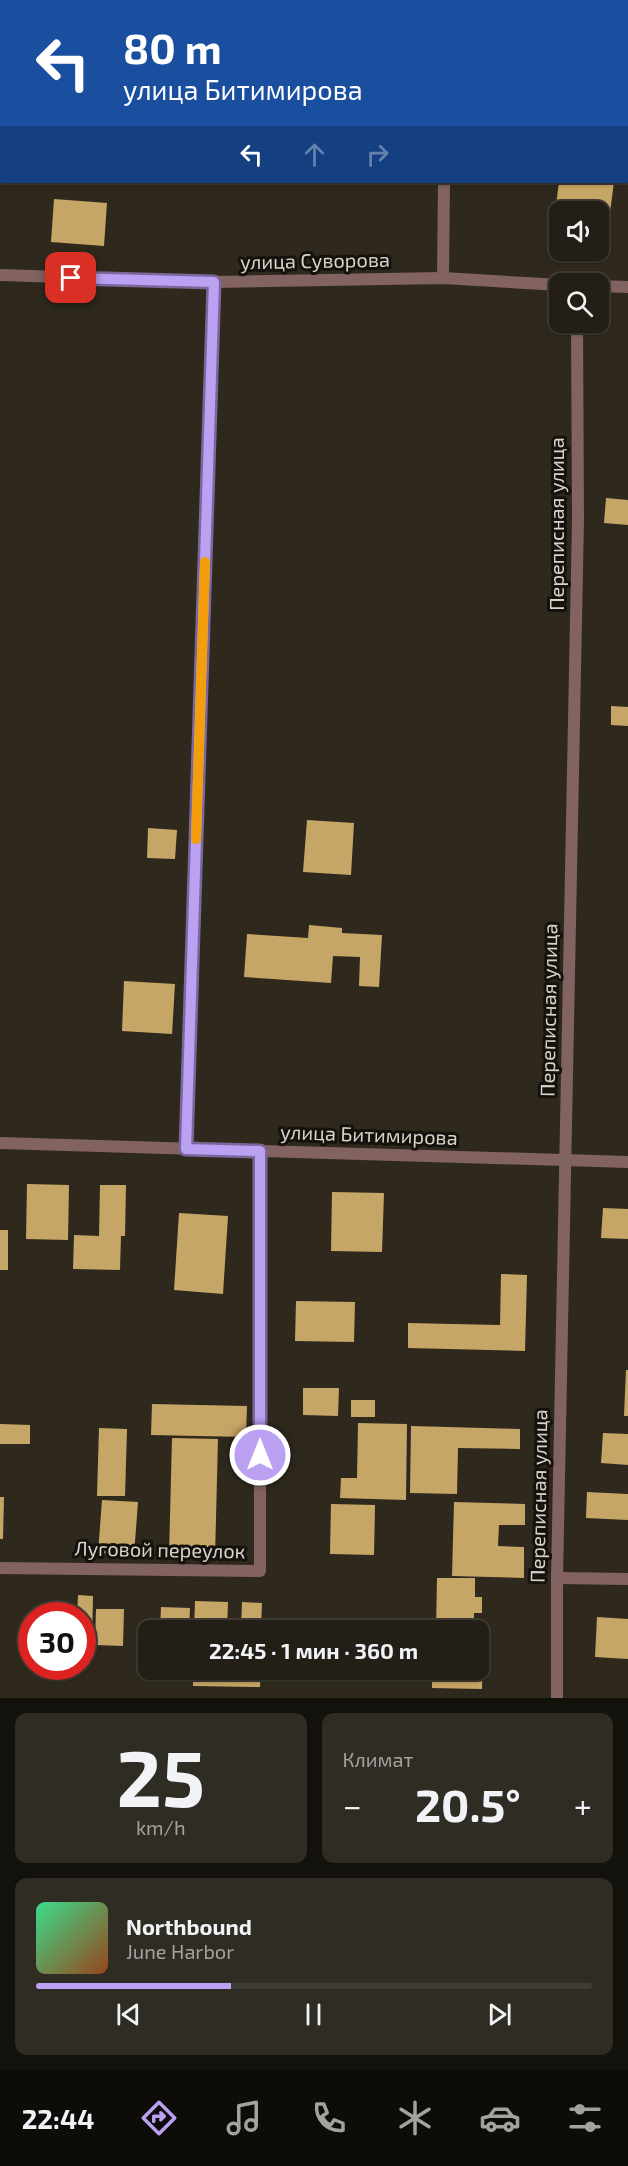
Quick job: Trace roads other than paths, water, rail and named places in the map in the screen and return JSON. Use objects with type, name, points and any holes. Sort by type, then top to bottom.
[{"type":"street","points":[[443,278],[444,183]]},
{"type":"street","name":"улица Суворова","points":[[0,275],[214,282],[443,278],[549,284]]},
{"type":"street","points":[[186,1149],[214,282]]},
{"type":"street","points":[[609,286],[628,287]]},
{"type":"street","name":"Переписная улица","points":[[557,1698],[557,1578],[578,531],[577,333]]},
{"type":"street","name":"улица Битимирова","points":[[0,1143],[628,1162]]},
{"type":"street","name":"Луговой переулок","points":[[0,1568],[260,1571],[260,1151]]},
{"type":"street","points":[[557,1578],[628,1580]]}]
